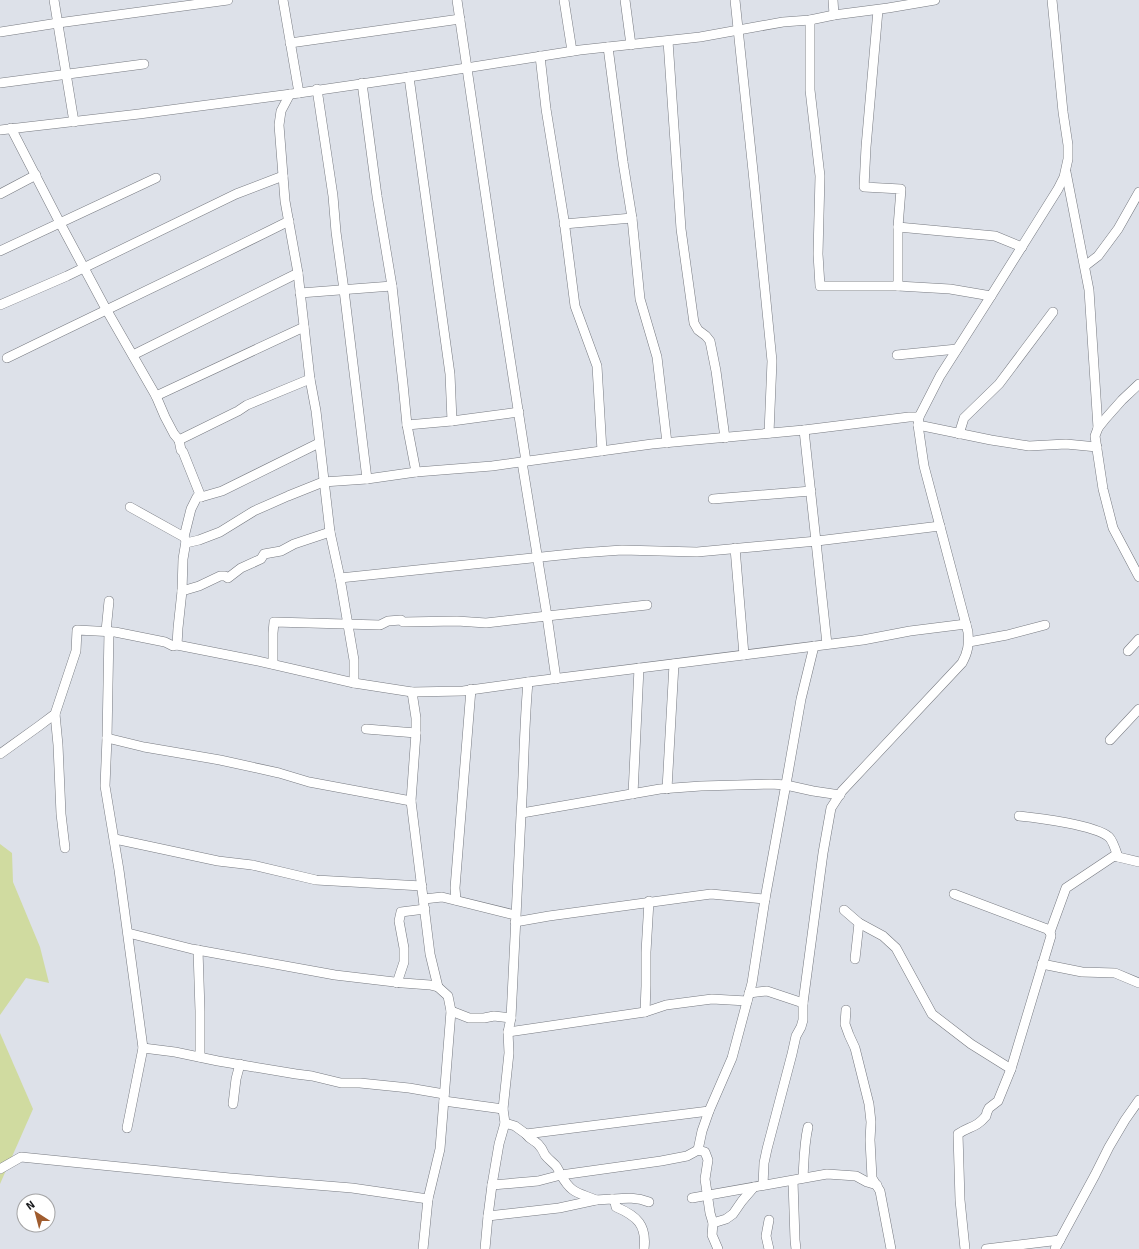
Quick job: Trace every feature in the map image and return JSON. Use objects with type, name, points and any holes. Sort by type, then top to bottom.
[{"type":"street","points":[[54,0],[74,122]]},
{"type":"street","points":[[0,32],[162,4],[228,0]]},
{"type":"street","points":[[283,0],[290,43],[294,93],[281,111],[279,125],[285,201],[298,273],[330,532],[340,578],[354,660],[354,683]]},
{"type":"street","points":[[457,0],[484,188],[519,412],[524,461],[556,679]]},
{"type":"street","points":[[564,0],[572,51]]},
{"type":"street","points":[[625,0],[631,45]]},
{"type":"street","points":[[735,0],[754,171],[772,360],[769,433]]},
{"type":"street","points":[[833,0],[834,15]]},
{"type":"street","points":[[0,130],[139,114],[294,93],[409,77],[572,51],[700,37],[783,22],[810,20],[935,0]]},
{"type":"street","points":[[713,1224],[726,1219],[733,1214],[742,1201],[759,1186],[767,1148],[796,1036],[803,1020],[803,1003],[822,853],[831,808],[855,776],[962,663],[967,653],[969,642],[966,624],[924,466],[919,421],[940,376],[992,296],[1064,177],[1068,160],[1068,146],[1062,112],[1052,0]]},
{"type":"street","points":[[878,10],[864,187],[902,189],[898,227],[898,286]]},
{"type":"street","points":[[290,43],[460,19]]},
{"type":"street","points":[[810,20],[810,90],[820,176],[818,254],[820,286],[898,286],[950,289],[992,296]]},
{"type":"street","points":[[668,41],[681,229],[694,323],[698,330],[710,341],[716,371],[725,438]]},
{"type":"street","points":[[608,47],[632,218],[640,299],[657,357],[667,443]]},
{"type":"street","points":[[540,56],[546,108],[575,306],[597,366],[602,451]]},
{"type":"street","points":[[0,83],[144,64]]},
{"type":"street","points":[[409,77],[450,374],[452,421]]},
{"type":"street","points":[[362,83],[377,196],[392,286],[407,425],[416,472]]},
{"type":"street","points":[[317,89],[333,196],[336,232],[367,479]]},
{"type":"street","points":[[12,128],[106,309],[156,396],[174,434],[179,440],[181,450],[184,452],[201,497]]},
{"type":"street","points":[[1066,170],[1089,290],[1098,428]]},
{"type":"street","points":[[0,194],[36,175]]},
{"type":"street","points":[[0,305],[67,276],[236,194],[283,176]]},
{"type":"street","points":[[0,251],[156,178]]},
{"type":"street","points":[[1085,266],[1098,256],[1114,234],[1139,192]]},
{"type":"street","points":[[564,224],[632,218]]},
{"type":"street","points":[[7,358],[288,221]]},
{"type":"street","points":[[898,227],[995,236],[1022,247]]},
{"type":"street","points":[[133,355],[298,273]]},
{"type":"street","points":[[300,293],[392,286]]},
{"type":"street","points":[[959,434],[964,418],[999,384],[1053,312]]},
{"type":"street","points":[[156,396],[304,327]]},
{"type":"street","points":[[897,355],[957,349]]},
{"type":"street","points":[[179,440],[238,411],[247,405],[310,379]]},
{"type":"street","points":[[1139,384],[1122,400],[1098,428],[1095,436],[1103,489],[1112,528],[1139,578]]},
{"type":"street","points":[[407,425],[452,421],[519,412]]},
{"type":"street","points":[[130,507],[185,540],[199,540],[220,532],[254,511],[324,482],[367,479],[416,472],[492,466],[667,443],[804,430],[909,417],[959,434],[1030,446],[1066,444],[1097,447]]},
{"type":"street","points":[[804,430],[827,644]]},
{"type":"street","points":[[177,645],[185,540],[191,509],[196,497],[222,491],[319,443]]},
{"type":"street","points":[[713,499],[811,491]]},
{"type":"street","points":[[340,578],[538,557],[622,550],[697,552],[817,541],[940,526]]},
{"type":"street","points":[[182,591],[199,586],[220,576],[225,576],[228,578],[241,568],[260,559],[264,554],[280,551],[294,544],[330,532]]},
{"type":"street","points":[[735,548],[744,655]]},
{"type":"street","points":[[109,601],[107,631],[107,738],[105,786],[115,839],[143,1048],[127,1128]]},
{"type":"street","points":[[273,664],[274,622],[380,626],[388,621],[401,620],[403,622],[457,621],[486,623],[647,605]]},
{"type":"street","points":[[65,848],[61,814],[55,714],[76,651],[77,630],[115,632],[151,639],[174,646],[177,645],[273,664],[354,683],[412,692],[463,691],[863,640],[910,631],[966,624]]},
{"type":"street","points":[[969,642],[1008,635],[1045,624]]},
{"type":"street","points":[[1128,651],[1139,639]]},
{"type":"street","points":[[698,1150],[702,1131],[709,1111],[732,1058],[752,983],[765,899],[801,699],[814,646]]},
{"type":"street","points":[[667,788],[674,664]]},
{"type":"street","points":[[633,794],[638,668]]},
{"type":"street","points":[[485,1249],[492,1185],[499,1144],[505,1123],[503,1109],[509,1053],[508,1032],[511,1018],[528,682]]},
{"type":"street","points":[[456,900],[455,888],[471,689]]},
{"type":"street","points":[[412,692],[416,718],[416,734],[411,801],[430,954],[438,987]]},
{"type":"street","points":[[1110,740],[1139,709]]},
{"type":"street","points":[[0,754],[55,714]]},
{"type":"street","points":[[366,729],[416,734]]},
{"type":"street","points":[[107,738],[144,747],[228,761],[279,773],[308,782],[411,801]]},
{"type":"street","points":[[522,813],[667,788],[739,784],[786,785],[840,795]]},
{"type":"street","points":[[1019,816],[1043,819],[1095,830],[1109,838],[1118,857]]},
{"type":"street","points":[[115,839],[316,880],[422,886]]},
{"type":"street","points":[[965,1249],[960,1200],[958,1134],[964,1130],[976,1126],[986,1116],[990,1108],[998,1101],[1011,1069],[1051,936],[1050,932],[1066,888],[1114,856],[1139,862]]},
{"type":"street","points":[[424,899],[442,897],[456,900],[515,919],[549,916],[649,901],[711,894],[765,899]]},
{"type":"street","points":[[954,894],[1047,929],[1050,932]]},
{"type":"street","points":[[645,1012],[649,901]]},
{"type":"street","points":[[397,983],[404,962],[404,948],[399,921],[401,912],[425,909]]},
{"type":"street","points":[[844,910],[859,923],[883,936],[896,948],[932,1014],[971,1044],[1011,1069]]},
{"type":"street","points":[[855,959],[859,923]]},
{"type":"street","points":[[128,933],[198,950],[335,975],[397,983],[430,985],[438,987],[448,996],[451,1011],[440,1149],[428,1198],[423,1249]]},
{"type":"street","points":[[198,950],[200,1057]]},
{"type":"street","points":[[1042,964],[1082,972],[1115,973],[1139,983]]},
{"type":"street","points":[[508,1032],[645,1012],[666,1005],[712,999],[748,997],[767,991],[803,1003]]},
{"type":"street","points":[[846,1010],[845,1024],[848,1035],[855,1048],[869,1104],[871,1122],[870,1140],[872,1178],[880,1191],[891,1249]]},
{"type":"street","points":[[451,1011],[469,1018],[494,1016],[511,1018]]},
{"type":"street","points":[[143,1048],[175,1052],[312,1076],[342,1083],[409,1088],[503,1109]]},
{"type":"street","points":[[233,1104],[236,1079],[240,1064]]},
{"type":"street","points":[[1055,1249],[1109,1147],[1135,1111],[1139,1100]]},
{"type":"street","points":[[526,1134],[709,1111]]},
{"type":"street","points":[[505,1123],[515,1126],[526,1134],[530,1140],[536,1142],[543,1148],[545,1155],[559,1169],[560,1175],[569,1188],[574,1192],[596,1200]]},
{"type":"street","points":[[803,1178],[808,1127]]},
{"type":"street","points":[[492,1185],[538,1181],[560,1175],[661,1161],[687,1156],[698,1150],[705,1152],[708,1160],[705,1179],[713,1224],[712,1235],[718,1249]]},
{"type":"street","points":[[0,1169],[21,1157],[230,1178],[352,1188],[428,1198]]},
{"type":"street","points":[[692,1198],[827,1174],[856,1176],[877,1185]]},
{"type":"street","points":[[793,1181],[794,1240],[796,1249]]},
{"type":"street","points":[[488,1216],[559,1208],[596,1200],[628,1198],[649,1202]]},
{"type":"street","points":[[612,1199],[615,1202],[616,1207],[639,1220],[644,1232],[644,1249]]},
{"type":"street","points":[[769,1220],[766,1236],[769,1249]]},
{"type":"street","points":[[986,1249],[1060,1240]]},
{"type":"green space","points":[[0,844],[12,853],[13,882],[40,947],[49,983],[26,978],[0,1015]]},
{"type":"green space","points":[[0,1033],[33,1109],[0,1184]]}]
